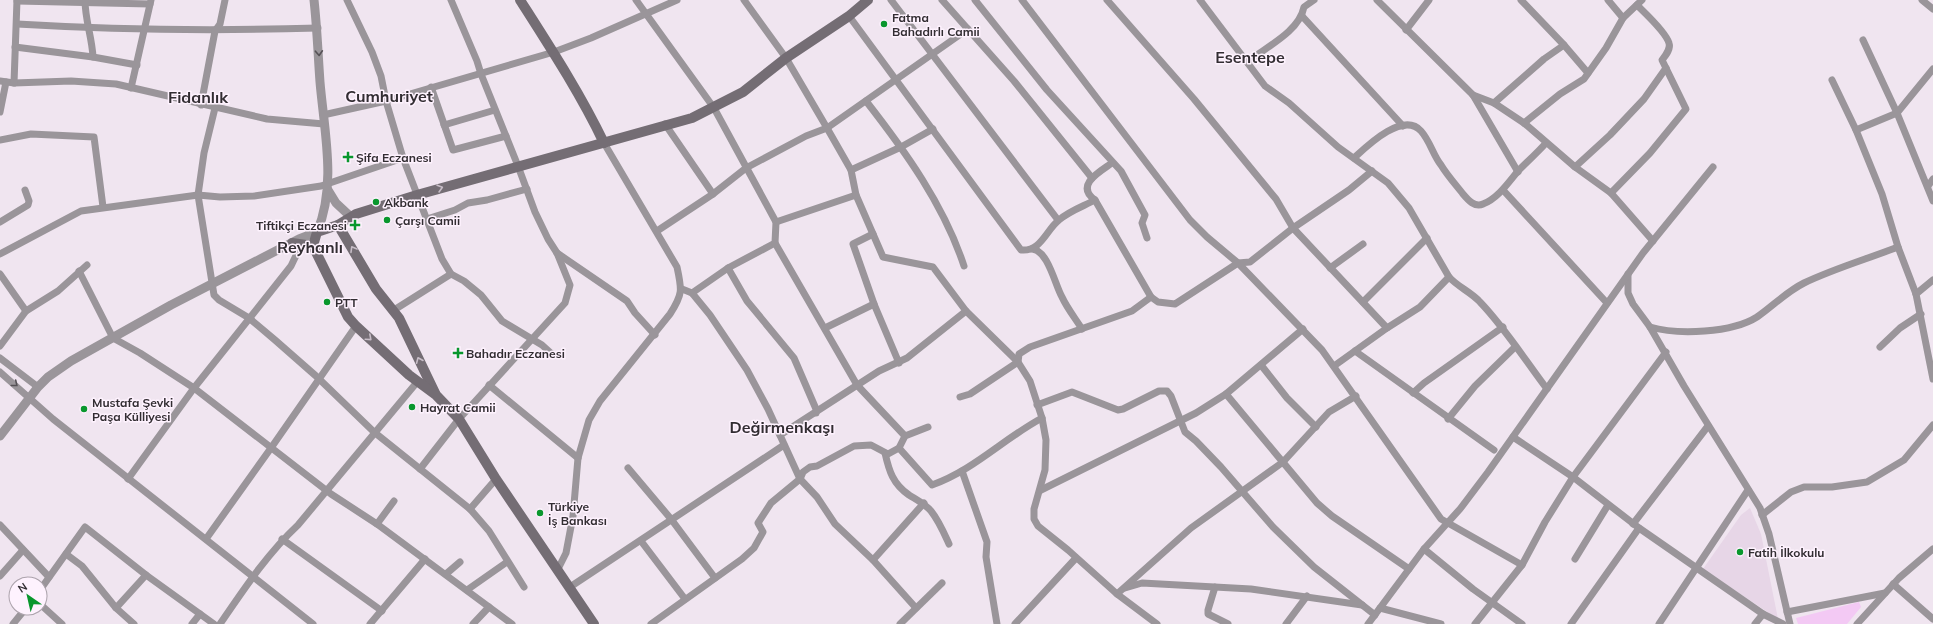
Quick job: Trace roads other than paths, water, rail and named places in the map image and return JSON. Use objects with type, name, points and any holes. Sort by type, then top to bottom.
[{"type":"main road","points":[[520,0],[554,52],[591,116],[604,143]]},
{"type":"main road","points":[[594,624],[496,479],[459,419],[436,395],[356,326],[346,312],[313,246],[317,232],[338,225],[351,217],[417,195],[604,143],[665,124],[692,118],[743,92],[786,58],[849,16],[868,0]]},
{"type":"main road","points":[[338,225],[374,285],[394,310],[404,327],[420,364],[436,395]]},
{"type":"main road","points":[[297,244],[313,246]]},
{"type":"street","points":[[202,105],[216,31],[220,24],[225,0]]},
{"type":"street","points":[[0,436],[38,387],[48,377],[71,361],[211,285],[297,244],[309,234],[317,232],[323,220],[328,187],[318,28],[314,0]]},
{"type":"street","points":[[347,0],[372,52],[381,76],[386,101],[403,158],[442,259],[451,274],[464,281],[481,295],[502,321],[542,344],[552,354]]},
{"type":"street","points":[[420,469],[459,419],[564,303],[568,296],[570,285],[557,253],[548,239],[535,212],[518,166],[480,74],[477,61],[451,0]]},
{"type":"street","points":[[636,0],[714,108],[776,222],[775,243],[857,385],[905,436]]},
{"type":"street","points":[[7,82],[71,81],[116,84],[267,120],[323,120],[554,52],[646,15],[677,0]]},
{"type":"street","points":[[744,0],[786,58],[851,170],[856,195],[883,257],[933,267],[966,311],[1018,362],[1030,382],[1042,418],[1046,440],[1045,470],[1041,490],[1034,509],[1034,519],[1038,526],[1068,550],[1117,594],[1157,624]]},
{"type":"street","points":[[891,0],[932,56],[1058,220]]},
{"type":"street","points":[[942,0],[1014,81],[1092,178]]},
{"type":"street","points":[[975,0],[1047,90],[1121,170],[1145,215],[1142,223],[1147,238]]},
{"type":"street","points":[[1022,0],[1190,220],[1207,237],[1238,263],[1322,350],[1356,396],[1436,512],[1447,524],[1522,565]]},
{"type":"street","points":[[1107,0],[1194,99],[1276,200],[1293,228],[1386,328]]},
{"type":"street","points":[[1200,0],[1265,86],[1289,103],[1338,147],[1388,183],[1409,208],[1449,277],[1478,300],[1502,327],[1515,347],[1547,389]]},
{"type":"street","points":[[1246,62],[1286,33],[1302,16],[1304,7],[1314,0]]},
{"type":"street","points":[[1377,0],[1473,95],[1518,172]]},
{"type":"street","points":[[1406,30],[1429,0]]},
{"type":"street","points":[[1521,0],[1588,72]]},
{"type":"street","points":[[1608,0],[1623,18]]},
{"type":"street","points":[[1922,0],[1933,9]]},
{"type":"street","points":[[0,112],[15,47],[17,1],[150,2],[132,88]]},
{"type":"street","points":[[85,2],[85,19],[91,37],[93,57]]},
{"type":"street","points":[[1524,123],[1560,94],[1584,79],[1606,48],[1623,18],[1640,2],[1669,43],[1668,52],[1662,60],[1686,110],[1650,154],[1611,194]]},
{"type":"street","points":[[849,16],[895,81],[933,129],[1017,247],[1021,250],[1037,249],[1043,255],[1062,298],[1082,329]]},
{"type":"street","points":[[1302,16],[1404,126]]},
{"type":"street","points":[[17,24],[88,29],[216,31],[318,28]]},
{"type":"street","points":[[657,230],[713,194],[746,168],[806,136],[827,128],[968,30]]},
{"type":"street","points":[[1862,40],[1897,113],[1928,186],[1933,202]]},
{"type":"street","points":[[1494,103],[1544,59],[1564,45]]},
{"type":"street","points":[[15,47],[93,57],[137,65]]},
{"type":"street","points":[[1575,167],[1610,136],[1644,99],[1666,68]]},
{"type":"street","points":[[1856,130],[1897,113],[1933,69]]},
{"type":"street","points":[[1832,80],[1856,130],[1882,194],[1898,247],[1916,294],[1933,379]]},
{"type":"street","points":[[431,87],[453,150],[506,136]]},
{"type":"street","points":[[1473,95],[1494,103],[1524,123],[1575,167],[1611,194],[1653,241]]},
{"type":"street","points":[[866,101],[901,147],[948,226],[964,266]]},
{"type":"street","points":[[215,108],[204,153],[198,195],[211,285],[214,295],[219,300],[249,318],[318,379],[374,432],[470,509],[489,531],[524,587]]},
{"type":"street","points":[[444,125],[495,110]]},
{"type":"street","points":[[665,124],[713,194]]},
{"type":"street","points":[[1354,158],[1376,139],[1389,131],[1404,126],[1413,127],[1420,130],[1426,138],[1440,165],[1472,203],[1475,205],[1483,205],[1503,190],[1546,143]]},
{"type":"street","points":[[851,170],[901,147],[933,129]]},
{"type":"street","points":[[0,140],[31,134],[94,137],[102,207]]},
{"type":"street","points":[[558,569],[566,553],[573,516],[578,458],[589,420],[600,401],[655,335],[678,302],[682,289],[677,267],[657,230],[604,143]]},
{"type":"street","points":[[0,254],[81,211],[198,195],[220,197],[254,196],[320,186],[328,187],[403,158]]},
{"type":"street","points":[[1112,162],[1092,178],[1087,189],[1089,196],[1095,200],[1151,297],[1158,302],[1175,304],[1238,263],[1250,262],[1293,228],[1349,190],[1372,171]]},
{"type":"street","points":[[1368,624],[1424,549],[1460,509],[1513,437],[1628,274],[1713,167]]},
{"type":"street","points":[[1928,186],[1933,179]]},
{"type":"street","points":[[328,187],[336,203],[351,217]]},
{"type":"street","points":[[427,220],[455,210],[468,203],[488,200],[527,189]]},
{"type":"street","points":[[0,222],[28,205],[29,200],[25,190]]},
{"type":"street","points":[[1503,190],[1608,303]]},
{"type":"street","points":[[776,222],[856,195]]},
{"type":"street","points":[[1032,249],[1043,239],[1058,220],[1095,200]]},
{"type":"street","points":[[874,234],[853,244],[874,304],[899,363]]},
{"type":"street","points":[[1363,302],[1427,238]]},
{"type":"street","points":[[692,293],[728,268],[775,243]]},
{"type":"street","points":[[128,479],[194,388],[291,266],[297,244]]},
{"type":"street","points":[[1330,268],[1363,244]]},
{"type":"street","points":[[1650,327],[1664,331],[1675,331],[1726,329],[1741,325],[1757,316],[1787,293],[1804,283],[1898,247]]},
{"type":"street","points":[[557,253],[628,301],[635,313],[655,335]]},
{"type":"street","points":[[0,346],[26,311],[58,291],[87,264]]},
{"type":"street","points":[[728,268],[747,301],[794,358],[816,409],[816,413]]},
{"type":"street","points":[[79,271],[113,338],[140,353],[194,388],[327,491],[377,524],[512,624]]},
{"type":"street","points":[[0,274],[26,311]]},
{"type":"street","points":[[394,310],[451,274]]},
{"type":"street","points":[[1628,274],[1628,293],[1633,304],[1666,352],[1708,426],[1762,515],[1770,534],[1790,624]]},
{"type":"street","points":[[1334,366],[1386,328],[1420,307],[1449,277]]},
{"type":"street","points":[[1916,294],[1933,280]]},
{"type":"street","points":[[682,289],[692,293],[710,315],[747,370],[780,434],[800,479],[816,497],[835,524],[874,560],[916,608]]},
{"type":"street","points":[[960,397],[970,394],[1018,362],[1019,354],[1030,347],[1132,311],[1151,297]]},
{"type":"street","points":[[825,328],[874,304]]},
{"type":"street","points":[[780,434],[816,413],[879,371],[899,363],[915,353],[966,311]]},
{"type":"street","points":[[1880,347],[1900,328],[1921,314]]},
{"type":"street","points":[[206,539],[356,326]]},
{"type":"street","points":[[1413,393],[1424,383],[1502,327]]},
{"type":"street","points":[[1041,490],[1196,413],[1226,394],[1303,330]]},
{"type":"street","points":[[1448,419],[1475,386],[1515,347]]},
{"type":"street","points":[[1355,351],[1448,419],[1494,450]]},
{"type":"street","points":[[1475,624],[1522,565],[1544,522],[1573,477],[1666,352]]},
{"type":"street","points":[[0,358],[38,387]]},
{"type":"street","points":[[9,364],[1,374],[30,397],[53,419],[313,624]]},
{"type":"street","points":[[1261,365],[1287,398],[1316,427]]},
{"type":"street","points":[[220,624],[253,576],[282,539],[298,525],[418,381]]},
{"type":"street","points":[[489,385],[578,458]]},
{"type":"street","points":[[1037,405],[1072,392],[1118,410],[1124,409],[1163,390],[1171,396],[1185,432],[1196,441],[1242,490],[1273,527],[1314,567],[1375,615]]},
{"type":"street","points":[[1226,394],[1241,410],[1317,503],[1332,516],[1409,569]]},
{"type":"street","points":[[1117,594],[1191,528],[1283,462],[1329,412],[1356,396]]},
{"type":"street","points":[[900,448],[932,485],[974,465],[1019,430],[1042,418]]},
{"type":"street","points":[[1762,515],[1791,492],[1804,487],[1832,487],[1867,482],[1904,460],[1933,425]]},
{"type":"street","points":[[1571,624],[1636,526],[1708,426]]},
{"type":"street","points":[[651,624],[754,548],[763,532],[758,523],[778,497],[800,479],[803,472],[854,446],[872,445],[888,454],[900,448],[905,436],[928,427]]},
{"type":"street","points":[[1513,437],[1573,477],[1636,526],[1762,614],[1783,624]]},
{"type":"street","points":[[570,587],[784,445]]},
{"type":"street","points":[[885,453],[889,473],[896,484],[924,504],[932,512],[950,544]]},
{"type":"street","points":[[628,468],[671,519],[715,578]]},
{"type":"street","points":[[962,470],[987,542],[986,557],[997,624]]},
{"type":"street","points":[[470,509],[496,479]]},
{"type":"street","points":[[1660,624],[1748,490]]},
{"type":"street","points":[[377,524],[394,501]]},
{"type":"street","points":[[874,560],[924,504]]},
{"type":"street","points":[[1575,559],[1608,505]]},
{"type":"street","points":[[0,525],[49,577],[85,527],[146,575],[214,624]]},
{"type":"street","points":[[282,539],[382,611]]},
{"type":"street","points":[[641,541],[685,599]]},
{"type":"street","points":[[1424,549],[1462,581],[1522,624]]},
{"type":"street","points":[[1858,624],[1893,584],[1933,549]]},
{"type":"street","points":[[0,576],[23,550]]},
{"type":"street","points":[[66,554],[82,566],[116,608],[134,624]]},
{"type":"street","points":[[1015,624],[1076,558]]},
{"type":"street","points":[[370,624],[425,559]]},
{"type":"street","points":[[446,574],[460,562]]},
{"type":"street","points":[[467,590],[507,562]]},
{"type":"street","points":[[116,608],[146,575]]},
{"type":"street","points":[[900,624],[942,583]]},
{"type":"street","points":[[1123,588],[1142,583],[1251,589],[1362,605]]},
{"type":"street","points":[[1893,584],[1933,618]]},
{"type":"street","points":[[1215,587],[1208,614],[1228,624]]},
{"type":"street","points":[[1787,612],[1885,593]]},
{"type":"street","points":[[1286,624],[1307,596]]},
{"type":"street","points":[[473,624],[489,607]]},
{"type":"street","points":[[1380,608],[1441,624]]},
{"type":"street","points":[[48,611],[62,624]]},
{"type":"street","points":[[192,624],[200,614]]},
{"type":"street","points":[[1756,624],[1762,614]]},
{"type":"street","points":[[13,624],[20,616]]},
{"type":"place","name":"Fatma Bahadırlı Camii","points":[[884,24]]},
{"type":"place","name":"Şifa Eczanesi","points":[[348,157]]},
{"type":"place","name":"Akbank","points":[[376,202]]},
{"type":"place","name":"Çarşı Camii","points":[[387,220]]},
{"type":"place","name":"Tiftikçi Eczanesi","points":[[355,225]]},
{"type":"place","name":"PTT","points":[[327,302]]},
{"type":"place","name":"Bahadır Eczanesi","points":[[458,353]]},
{"type":"place","name":"Hayrat Camii","points":[[412,407]]},
{"type":"place","name":"Mustafa Şevki Paşa Külliyesi","points":[[84,409]]},
{"type":"place","name":"Türkiye İş Bankası","points":[[540,513]]},
{"type":"place","name":"Fatih İlkokulu","points":[[1740,552]]},
{"type":"district","name":"Esentepe","points":[[1250,57]]},
{"type":"district","name":"Cumhuriyet","points":[[389,96]]},
{"type":"district","name":"Fidanlık","points":[[198,97]]},
{"type":"district","name":"Reyhanlı","points":[[310,247]]},
{"type":"district","name":"Değirmenkaşı","points":[[782,427]]}]
